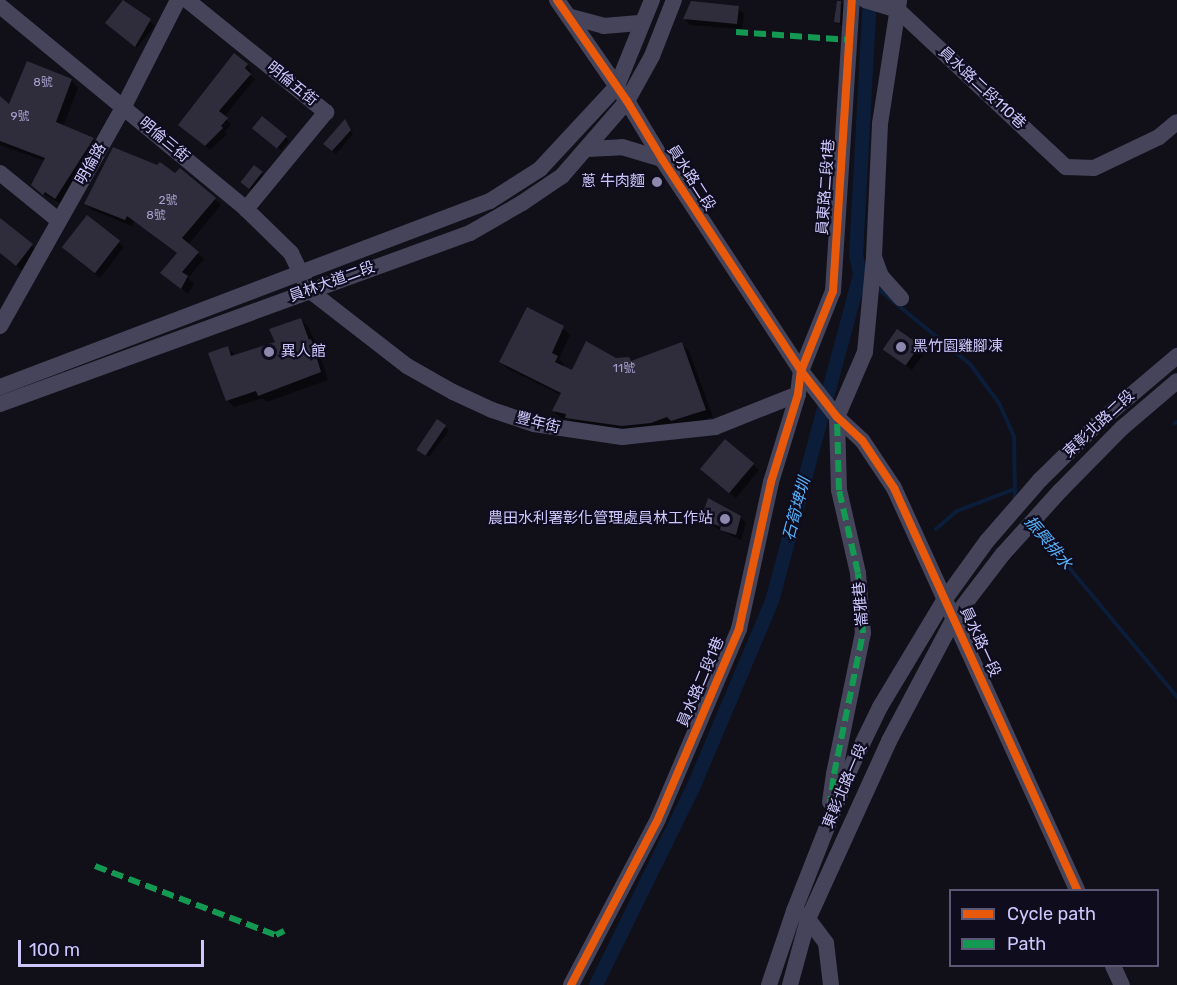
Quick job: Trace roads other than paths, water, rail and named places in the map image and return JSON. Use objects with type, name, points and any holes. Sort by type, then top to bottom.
[{"type":"street","name":"明倫路","points":[[0,326],[124,106],[178,0]]},
{"type":"street","name":"明倫五街","points":[[187,0],[326,112],[246,209]]},
{"type":"street","name":"員水路二段","points":[[557,0],[571,17],[627,101],[662,159],[801,371],[837,417]]},
{"type":"street","points":[[617,86],[652,0]]},
{"type":"street","name":"員林大道二段","points":[[0,404],[470,233],[562,176],[587,149],[627,101],[652,56],[674,0]]},
{"type":"street","name":"員東路二段1巷","points":[[801,371],[833,291],[852,0]]},
{"type":"street","points":[[837,417],[865,352],[870,321],[880,124],[898,5],[865,0]]},
{"type":"street","name":"員水路二段110巷","points":[[898,5],[1066,167],[1094,168],[1159,137],[1177,122]]},
{"type":"street","name":"明倫三街","points":[[0,6],[246,209],[291,254],[309,290]]},
{"type":"street","points":[[571,17],[604,26],[642,23]]},
{"type":"street","name":"員林大道二段","points":[[0,387],[490,201],[540,169],[617,86]]},
{"type":"street","points":[[587,149],[621,147],[662,159]]},
{"type":"street","points":[[0,173],[58,220]]},
{"type":"street","points":[[874,257],[881,276],[901,298]]},
{"type":"street","name":"豐年街","points":[[309,290],[407,366],[492,410],[534,424],[622,437],[646,435],[715,427],[798,394]]},
{"type":"street","name":"東彰北路二段","points":[[945,599],[1025,498],[1098,423],[1177,356]]},
{"type":"street","name":"員水路二段1巷","points":[[571,985],[658,819],[739,628],[771,482],[798,394],[801,371]]},
{"type":"street","name":"東彰北路二段","points":[[954,618],[1043,510],[1122,428],[1177,381]]},
{"type":"street","name":"員水路一段","points":[[837,417],[862,440],[894,488],[1076,889]]},
{"type":"street","name":"崙雅巷","points":[[827,826],[834,774],[863,633],[858,573],[839,490],[837,417]]},
{"type":"street","name":"東彰北路一段","points":[[789,985],[801,915],[827,826],[850,769],[880,707],[945,599]]},
{"type":"street","name":"東彰北路一段","points":[[769,985],[801,915],[954,618]]},
{"type":"street","points":[[801,915],[826,944],[831,985]]},
{"type":"street","points":[[1113,967],[1122,985]]},
{"type":"waterway","name":"石筍埤圳","points":[[596,985],[693,788],[772,601],[860,274],[856,255],[870,0]]},
{"type":"waterway","name":"振興排水","points":[[860,274],[867,280]]},
{"type":"waterway","name":"振興排水","points":[[877,288],[970,364],[999,403],[1014,437],[1015,500]]},
{"type":"waterway","points":[[936,529],[957,511],[1015,489]]},
{"type":"waterway","name":"振興排水","points":[[1035,527],[1177,697]]},
{"type":"place","name":"蔥 牛肉麵","points":[[657,182]]},
{"type":"place","name":"黑竹園雞腳凍","points":[[901,347]]},
{"type":"place","name":"異人館","points":[[269,352]]},
{"type":"place","name":"農田水利署彰化管理處員林工作站","points":[[725,519]]}]
